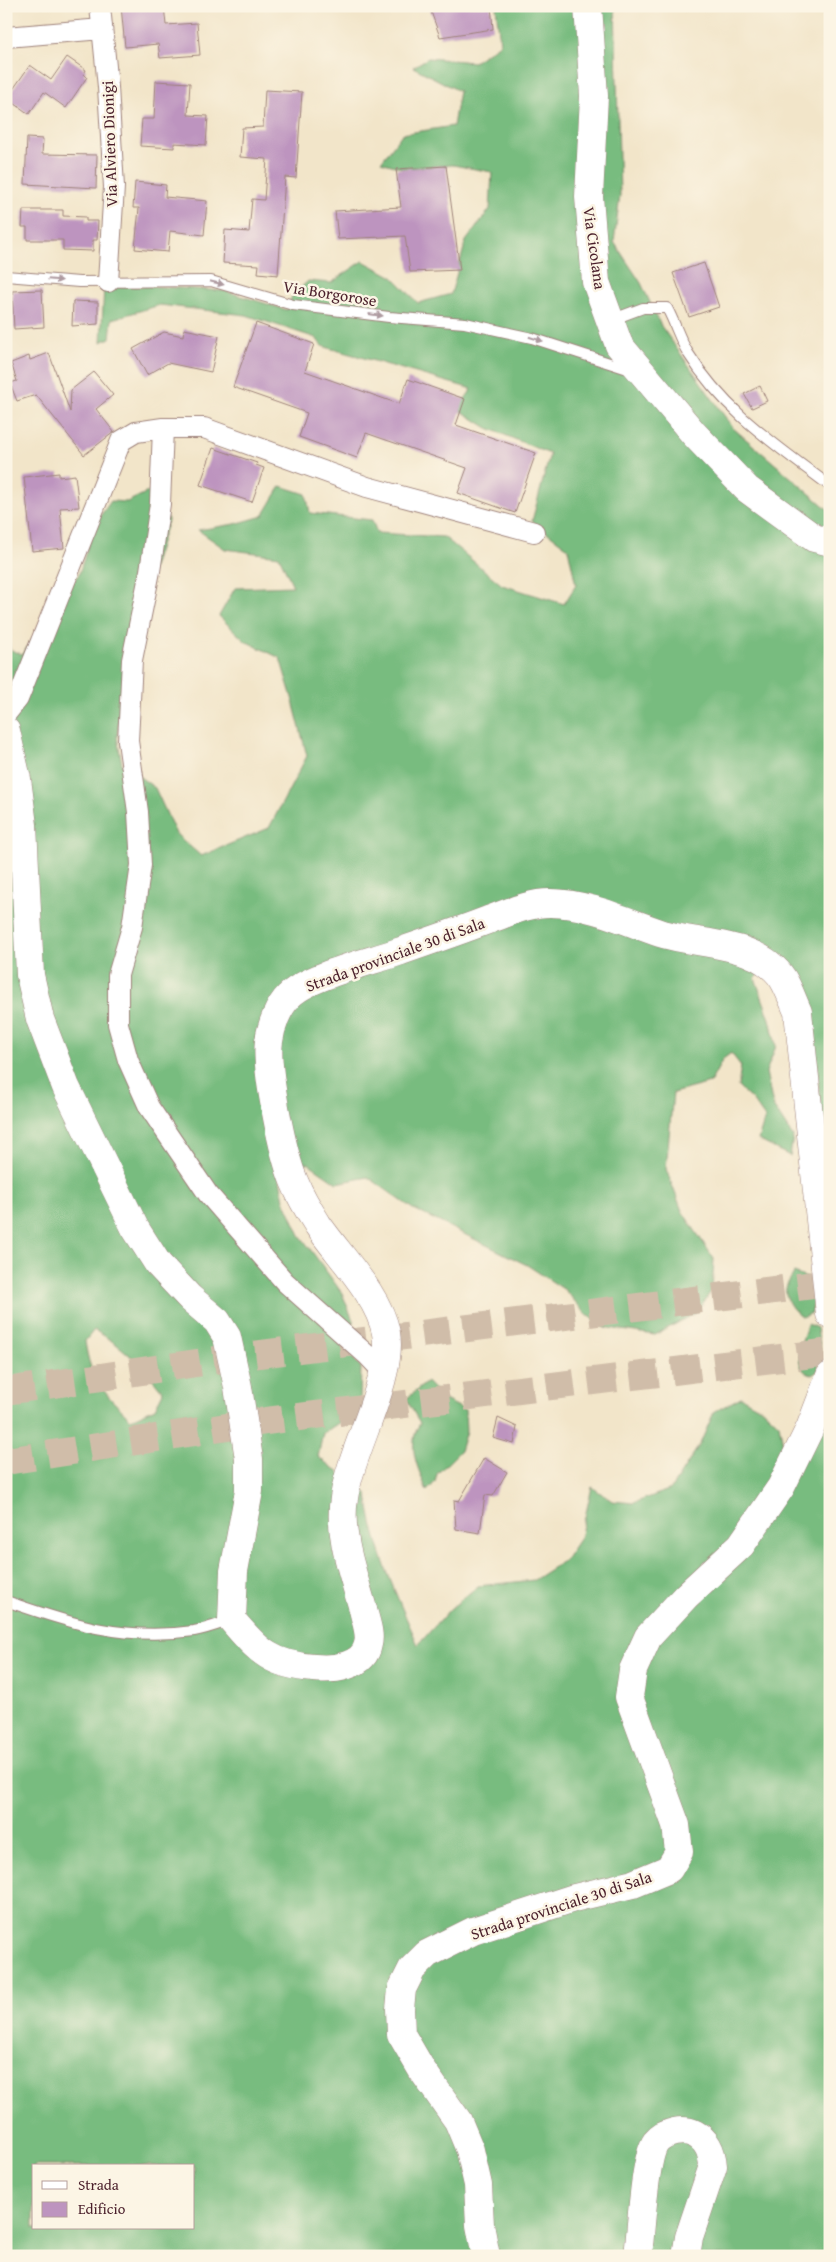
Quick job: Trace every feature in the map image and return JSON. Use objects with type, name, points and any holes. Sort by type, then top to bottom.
[{"type":"street","name":"Via Alviero Dionigi","points":[[100,6],[114,187],[108,282]]},
{"type":"street","name":"Via Cicolana","points":[[588,6],[594,96],[589,197],[596,282],[619,345],[694,434],[747,489],[814,538],[830,542]]},
{"type":"street","points":[[6,37],[102,29]]},
{"type":"street","points":[[6,714],[18,699],[121,441],[136,432],[163,428],[204,428],[367,487],[534,532]]},
{"type":"street","points":[[163,428],[160,504],[150,570],[132,660],[128,741],[138,812],[141,865],[132,926],[118,975],[118,1024],[128,1060],[150,1107],[208,1194],[285,1282],[367,1355],[384,1373]]},
{"type":"street","points":[[6,731],[17,779],[23,825],[30,974],[40,1019],[66,1087],[135,1228],[158,1264],[190,1298],[217,1321],[227,1337],[238,1387],[249,1459],[249,1491],[234,1571],[232,1620]]},
{"type":"street","name":"Strada provinciale 30 di Sala","points":[[232,1620],[252,1644],[268,1656],[292,1667],[326,1669],[349,1665],[363,1656],[368,1644],[368,1629],[346,1544],[343,1510],[348,1473],[384,1373],[386,1334],[372,1299],[304,1201],[286,1158],[270,1072],[268,1043],[274,1024],[290,995],[302,986],[352,966],[402,951],[524,908],[549,903],[589,909],[667,935],[752,953],[770,964],[784,981],[798,1012],[830,1314]]},
{"type":"street","name":"Strada provinciale 30 di Sala","points":[[486,2256],[480,2225],[478,2185],[470,2150],[458,2121],[422,2070],[402,2034],[400,2009],[402,1989],[412,1969],[427,1954],[473,1931],[574,1898],[633,1884],[669,1869],[679,1852],[676,1825],[629,1697],[633,1670],[648,1637],[686,1596],[741,1545],[780,1487],[810,1428],[830,1376]]},
{"type":"street","points":[[638,2256],[649,2158],[656,2142],[669,2133],[685,2131],[696,2134],[706,2142],[712,2154],[713,2166],[688,2237],[686,2256]]},
{"type":"lane","name":"Via Borgorose","points":[[6,276],[78,282],[211,281],[293,305],[389,317],[464,323],[532,338],[644,375]]},
{"type":"lane","points":[[610,321],[644,308],[667,308],[687,352],[723,401],[748,424],[830,486]]},
{"type":"lane","points":[[6,1602],[98,1630],[136,1634],[195,1630],[232,1620]]},
{"type":"green space","points":[[496,6],[615,6],[620,195],[614,242],[641,283],[661,326],[733,428],[830,511],[830,1227],[814,1029],[803,988],[788,962],[775,961],[755,978],[770,1019],[776,1046],[766,1072],[773,1106],[793,1137],[790,1156],[758,1140],[765,1118],[753,1101],[738,1087],[741,1066],[731,1053],[723,1059],[710,1083],[673,1093],[666,1169],[682,1211],[714,1259],[712,1290],[696,1313],[655,1335],[603,1327],[586,1314],[565,1290],[527,1265],[413,1209],[368,1177],[337,1183],[308,1163],[277,1165],[284,1200],[300,1235],[342,1293],[354,1323],[333,1337],[361,1367],[360,1401],[348,1417],[323,1433],[318,1457],[367,1493],[380,1552],[418,1645],[450,1609],[478,1586],[534,1580],[565,1560],[580,1538],[592,1487],[612,1501],[634,1503],[671,1489],[700,1444],[714,1412],[741,1397],[764,1410],[779,1424],[784,1448],[803,1453],[830,1381],[830,2256],[6,2256],[6,631],[10,650],[22,654],[79,574],[95,523],[111,501],[127,502],[154,489],[168,520],[148,583],[122,694],[117,737],[122,764],[155,788],[176,834],[201,856],[269,828],[307,756],[280,658],[245,641],[219,616],[235,588],[293,586],[279,556],[225,549],[198,530],[235,524],[263,516],[281,486],[306,494],[310,513],[372,520],[377,533],[444,537],[502,585],[564,604],[576,585],[568,548],[532,521],[550,454],[488,428],[458,409],[472,389],[322,346],[316,338],[246,315],[160,305],[112,319],[110,338],[101,342],[104,287],[148,286],[225,291],[287,310],[292,296],[308,281],[331,283],[363,261],[393,277],[418,303],[451,294],[466,241],[490,209],[492,172],[453,165],[402,168],[381,162],[402,134],[453,126],[459,91],[413,67],[428,58],[474,62],[500,44]],"holes":[[[94,1330],[132,1357],[163,1392],[155,1408],[131,1419],[100,1385],[90,1366],[85,1341]]]},
{"type":"green space","points":[[794,1273],[809,1279],[814,1292],[812,1313],[802,1317],[792,1308],[786,1296],[787,1286]]},
{"type":"green space","points":[[808,1324],[817,1328],[820,1348],[818,1371],[812,1375],[805,1372],[801,1367],[800,1360],[801,1345]]},
{"type":"green space","points":[[427,1382],[443,1399],[465,1410],[466,1431],[460,1451],[437,1474],[435,1482],[427,1491],[417,1465],[414,1449],[414,1440],[420,1423],[406,1399]]},
{"type":"building","points":[[121,6],[164,6],[166,25],[197,23],[200,55],[160,58],[158,44],[125,47]]},
{"type":"building","points":[[429,6],[491,6],[493,29],[440,37]]},
{"type":"building","points":[[67,57],[86,70],[84,74],[87,77],[66,108],[44,92],[29,114],[7,98],[30,65],[51,80]]},
{"type":"building","points":[[156,81],[190,83],[188,115],[208,116],[206,145],[174,143],[174,148],[140,146],[142,119],[154,119]]},
{"type":"building","points":[[265,90],[302,92],[296,178],[285,177],[278,275],[258,273],[259,265],[223,263],[225,230],[249,232],[252,199],[264,200],[267,159],[240,157],[242,128],[263,127]]},
{"type":"building","points":[[27,138],[43,139],[42,154],[97,155],[96,188],[25,184]]},
{"type":"building","points":[[446,166],[460,270],[410,272],[405,236],[338,239],[335,211],[401,207],[396,169]]},
{"type":"building","points":[[135,182],[166,185],[165,197],[207,201],[204,235],[170,231],[168,252],[135,249],[139,208],[133,208]]},
{"type":"building","points":[[23,210],[63,210],[63,216],[86,217],[86,221],[98,221],[97,240],[93,240],[93,251],[63,250],[63,240],[27,240],[27,227],[22,227]]},
{"type":"building","points":[[704,263],[719,307],[689,317],[673,273]]},
{"type":"building","points":[[42,290],[44,327],[14,329],[12,291]]},
{"type":"building","points":[[73,301],[98,302],[98,324],[72,326]]},
{"type":"building","points":[[256,323],[314,344],[305,371],[399,404],[408,379],[465,399],[456,425],[536,453],[515,513],[458,493],[467,468],[366,433],[357,458],[299,437],[307,413],[233,387]]},
{"type":"building","points":[[184,329],[219,336],[211,372],[168,363],[147,375],[133,349],[164,332],[183,336]]},
{"type":"building","points":[[49,353],[70,412],[71,390],[94,372],[113,395],[96,409],[114,432],[84,455],[36,395],[17,401],[10,383],[17,381],[11,363],[29,356],[30,360]]},
{"type":"building","points":[[760,386],[767,401],[752,408],[744,394]]},
{"type":"building","points":[[213,448],[257,463],[256,465],[264,468],[252,502],[200,485]]},
{"type":"building","points":[[59,473],[59,477],[75,475],[79,507],[60,508],[64,548],[32,551],[24,477]]},
{"type":"building","points":[[498,1418],[517,1427],[514,1444],[493,1438]]},
{"type":"building","points":[[484,1458],[507,1472],[493,1496],[485,1495],[480,1533],[456,1529],[454,1500],[459,1501]]},
{"type":"tunnel","points":[[6,1391],[244,1356],[830,1283]]},
{"type":"tunnel","points":[[6,1461],[266,1421],[830,1352]]}]
